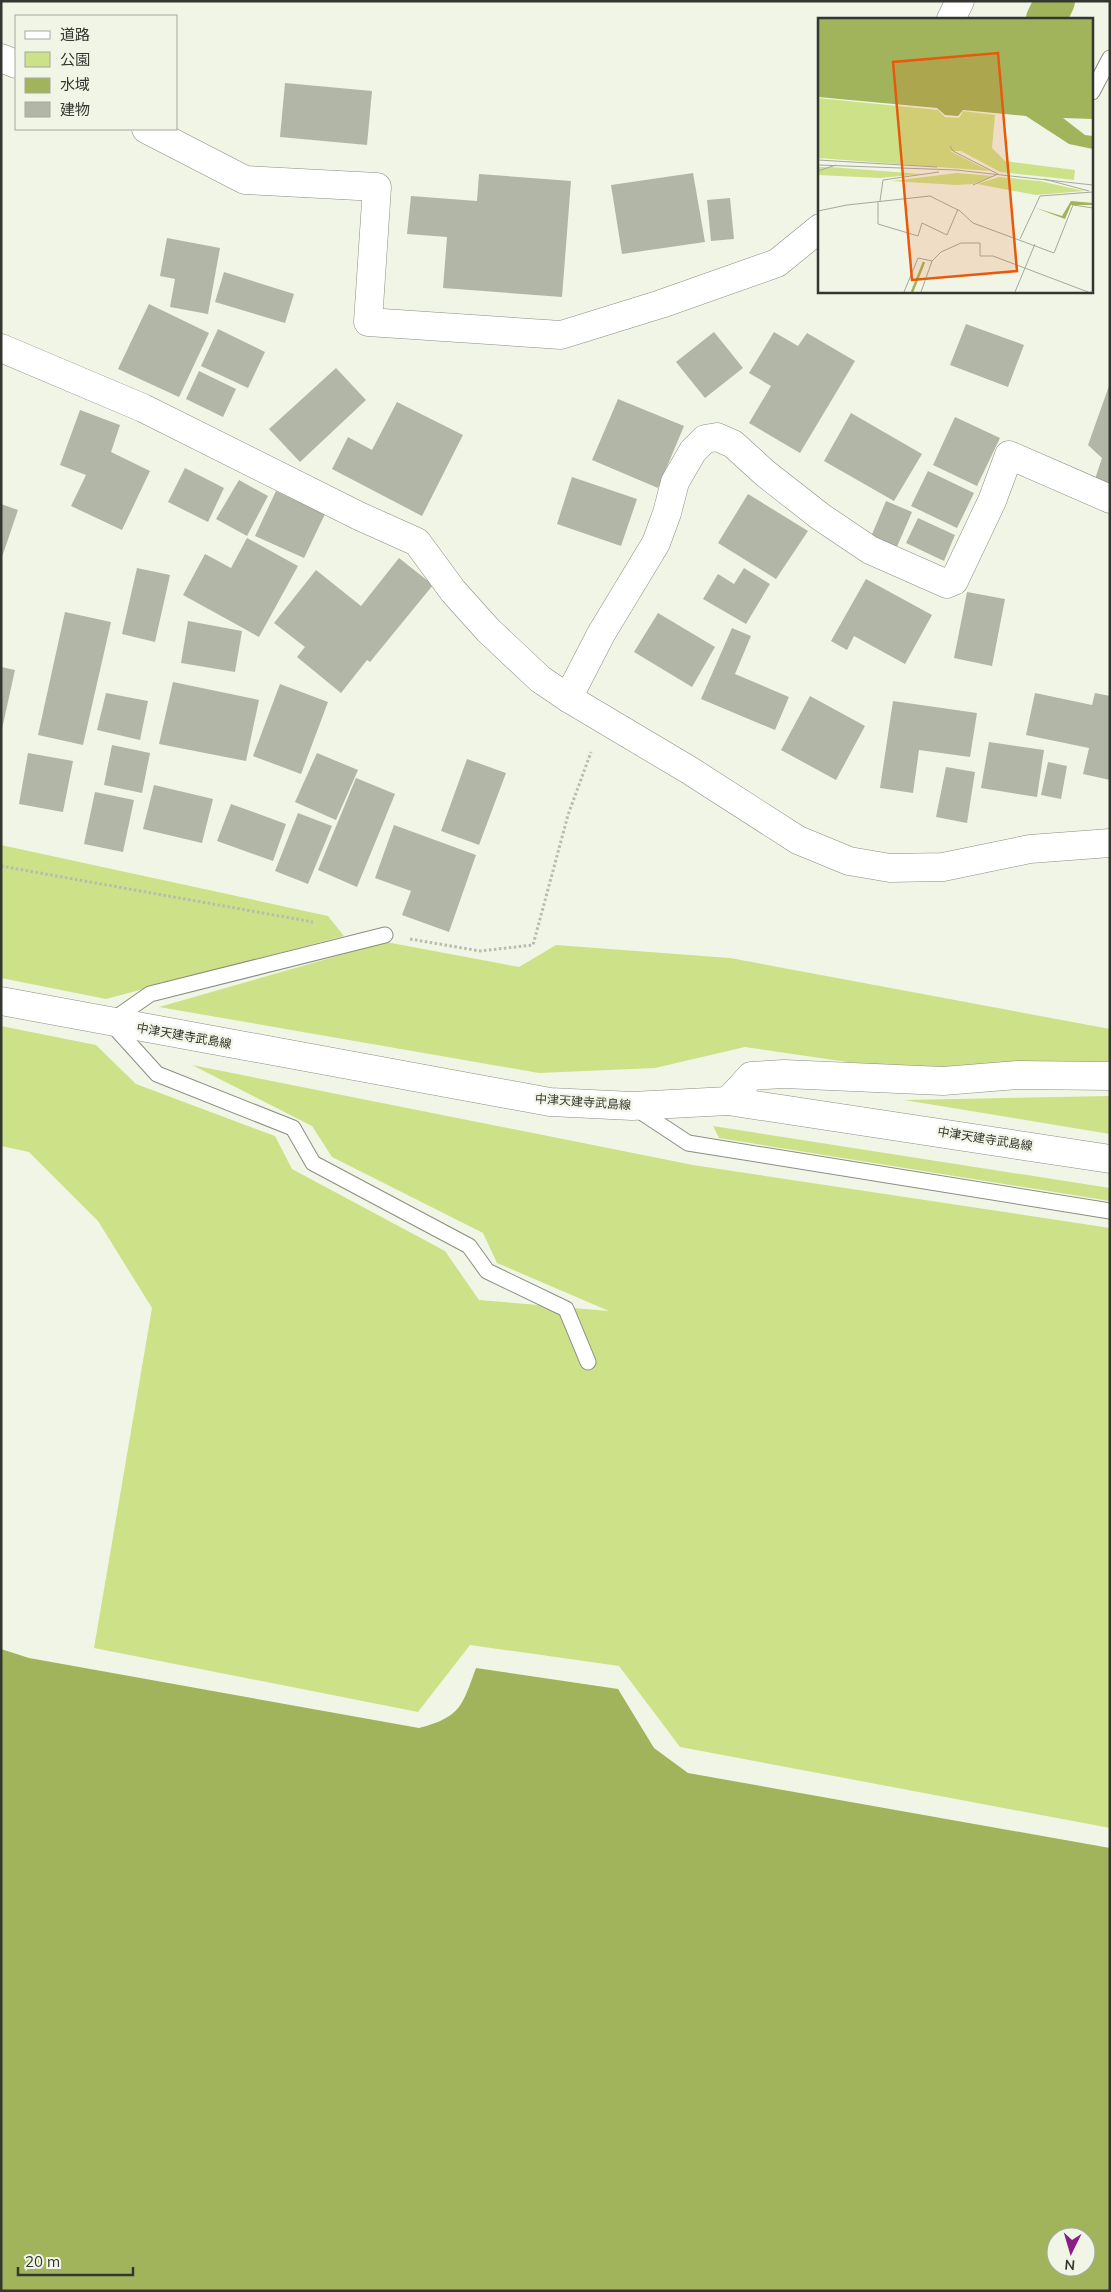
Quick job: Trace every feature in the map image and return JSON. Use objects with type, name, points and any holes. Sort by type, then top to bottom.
[{"type":"street","points":[[952,18],[960,1]]},
{"type":"street","points":[[1,58],[15,64]]},
{"type":"street","points":[[148,130],[245,180],[377,188],[368,322],[561,335],[661,304],[776,264],[818,230]]},
{"type":"street","points":[[1,348],[143,408],[359,516],[417,542],[453,591],[488,630],[540,679],[604,720],[689,770],[798,840],[849,861],[890,868],[942,867],[1030,849],[1110,843]]},
{"type":"street","points":[[568,698],[601,634],[656,543],[676,482],[693,451],[704,440],[717,437],[733,444],[766,474],[821,517],[870,550],[947,584],[954,581],[981,525],[1009,455],[1110,498]]},
{"type":"street","name":"中津天建寺武島線","points":[[1,1001],[550,1102],[632,1106],[728,1101],[1110,1158]]},
{"type":"street","points":[[728,1101],[751,1076],[784,1074],[943,1081],[1018,1075],[1110,1076]]},
{"type":"lane","points":[[1094,88],[1110,58]]},
{"type":"lane","points":[[385,935],[150,994],[110,1022],[158,1074],[293,1128],[313,1163],[469,1246],[487,1271],[566,1309],[588,1362]]},
{"type":"lane","points":[[632,1106],[688,1143],[1110,1211]]},
{"type":"path","points":[[385,935],[480,951],[533,945],[568,814],[604,720]]},
{"type":"path","points":[[1,866],[316,923]]},
{"type":"green space","points":[[1,845],[328,916],[344,936],[106,999],[1,978]]},
{"type":"green space","points":[[386,942],[519,967],[556,945],[730,958],[1110,1029],[1110,1061],[915,1072],[745,1047],[655,1068],[539,1073],[159,1007]]},
{"type":"green space","points":[[1,1026],[96,1045],[136,1084],[275,1136],[292,1169],[445,1251],[479,1300],[609,1311],[497,1263],[483,1233],[332,1157],[312,1126],[192,1065],[693,1165],[1110,1228],[1110,1828],[680,1747],[619,1666],[470,1645],[418,1712],[94,1648],[152,1308],[98,1221],[29,1152],[1,1146]]},
{"type":"green space","points":[[1110,1096],[1110,1134],[904,1100]]},
{"type":"green space","points":[[713,1126],[1110,1188],[1110,1201],[719,1138]]},
{"type":"water","points":[[1,1649],[29,1658],[419,1728],[444,1719],[458,1708],[463,1701],[476,1668],[618,1689],[654,1748],[688,1773],[1110,1848],[1110,2291],[1,2291]]},
{"type":"building","points":[[285,83],[372,91],[367,145],[280,137]]},
{"type":"building","points":[[693,173],[705,242],[622,254],[611,185]]},
{"type":"building","points":[[479,174],[571,181],[562,297],[443,288],[447,237],[407,234],[411,196],[477,201]]},
{"type":"building","points":[[730,198],[734,239],[711,241],[707,200]]},
{"type":"building","points":[[167,238],[220,248],[208,314],[170,307],[175,279],[160,276]]},
{"type":"building","points":[[224,272],[294,294],[285,323],[215,302]]},
{"type":"building","points":[[149,304],[209,333],[179,397],[118,369]]},
{"type":"building","points":[[966,324],[1024,345],[1008,387],[950,365]]},
{"type":"building","points":[[218,329],[265,352],[248,388],[201,366]]},
{"type":"building","points":[[714,332],[743,368],[705,398],[676,362]]},
{"type":"building","points":[[774,332],[798,346],[807,333],[855,361],[800,453],[749,423],[771,386],[749,373]]},
{"type":"building","points":[[336,368],[366,400],[300,462],[269,429]]},
{"type":"building","points":[[199,371],[236,389],[223,417],[186,399]]},
{"type":"building","points":[[1109,386],[1110,484],[1095,479],[1102,458],[1088,445]]},
{"type":"building","points":[[618,399],[684,426],[658,488],[592,460]]},
{"type":"building","points":[[397,402],[463,435],[422,516],[332,469],[348,437],[372,450]]},
{"type":"building","points":[[80,410],[120,425],[111,452],[150,471],[122,530],[71,506],[86,475],[60,465]]},
{"type":"building","points":[[851,413],[922,454],[894,501],[824,461]]},
{"type":"building","points":[[955,417],[1000,438],[977,486],[933,465]]},
{"type":"building","points":[[185,468],[224,488],[208,522],[168,502]]},
{"type":"building","points":[[928,471],[974,493],[957,528],[911,506]]},
{"type":"building","points":[[572,477],[637,499],[621,546],[557,524]]},
{"type":"building","points":[[239,480],[268,496],[247,536],[216,519]]},
{"type":"building","points":[[276,491],[325,514],[304,558],[255,536]]},
{"type":"building","points":[[748,494],[808,531],[776,579],[718,543]]},
{"type":"building","points":[[886,501],[912,512],[896,549],[870,539]]},
{"type":"building","points":[[1,504],[18,510],[2,557],[1,557]]},
{"type":"building","points":[[918,518],[955,535],[944,561],[906,543]]},
{"type":"building","points":[[247,538],[298,566],[259,637],[183,595],[205,554],[231,568]]},
{"type":"building","points":[[399,558],[433,585],[370,662],[367,660],[341,693],[297,657],[305,647],[274,623],[316,570],[361,606]]},
{"type":"building","points":[[137,568],[170,575],[155,642],[122,634]]},
{"type":"building","points":[[744,568],[770,584],[746,624],[703,599],[718,574],[734,584]]},
{"type":"building","points":[[866,579],[932,615],[905,664],[854,636],[847,650],[831,641]]},
{"type":"building","points":[[967,592],[1005,599],[992,666],[954,658]]},
{"type":"building","points":[[65,612],[111,622],[83,745],[38,735]]},
{"type":"building","points":[[658,613],[715,647],[692,687],[634,652]]},
{"type":"building","points":[[188,621],[242,631],[235,672],[181,663]]},
{"type":"building","points":[[732,628],[751,636],[735,674],[789,697],[775,730],[701,699]]},
{"type":"building","points":[[1,667],[15,670],[2,729],[1,729]]},
{"type":"building","points":[[173,682],[259,700],[246,761],[159,744]]},
{"type":"building","points":[[280,684],[328,702],[301,774],[253,756]]},
{"type":"building","points":[[106,693],[148,701],[140,740],[97,730]]},
{"type":"building","points":[[1035,693],[1092,705],[1095,693],[1110,696],[1110,780],[1083,774],[1089,748],[1026,735]]},
{"type":"building","points":[[810,696],[865,726],[836,780],[781,750]]},
{"type":"building","points":[[893,701],[977,713],[970,757],[919,750],[913,793],[880,788]]},
{"type":"building","points":[[989,742],[1044,750],[1037,797],[981,788]]},
{"type":"building","points":[[112,745],[150,753],[142,793],[104,785]]},
{"type":"building","points":[[28,753],[73,761],[63,812],[19,804]]},
{"type":"building","points":[[317,753],[358,770],[336,820],[295,802]]},
{"type":"building","points":[[467,759],[506,773],[479,845],[441,831]]},
{"type":"building","points":[[1048,762],[1067,766],[1061,799],[1041,795]]},
{"type":"building","points":[[946,767],[975,772],[967,823],[936,817]]},
{"type":"building","points":[[356,778],[395,794],[357,887],[318,870]]},
{"type":"building","points":[[154,785],[213,799],[202,843],[143,829]]},
{"type":"building","points":[[95,792],[134,800],[123,852],[84,844]]},
{"type":"building","points":[[231,804],[286,824],[273,861],[217,841]]},
{"type":"building","points":[[298,813],[332,826],[308,884],[275,871]]},
{"type":"building","points":[[394,825],[476,855],[449,932],[402,915],[411,891],[375,878]]},
{"type":"waterway","points":[[1046,18],[1055,1]]}]
